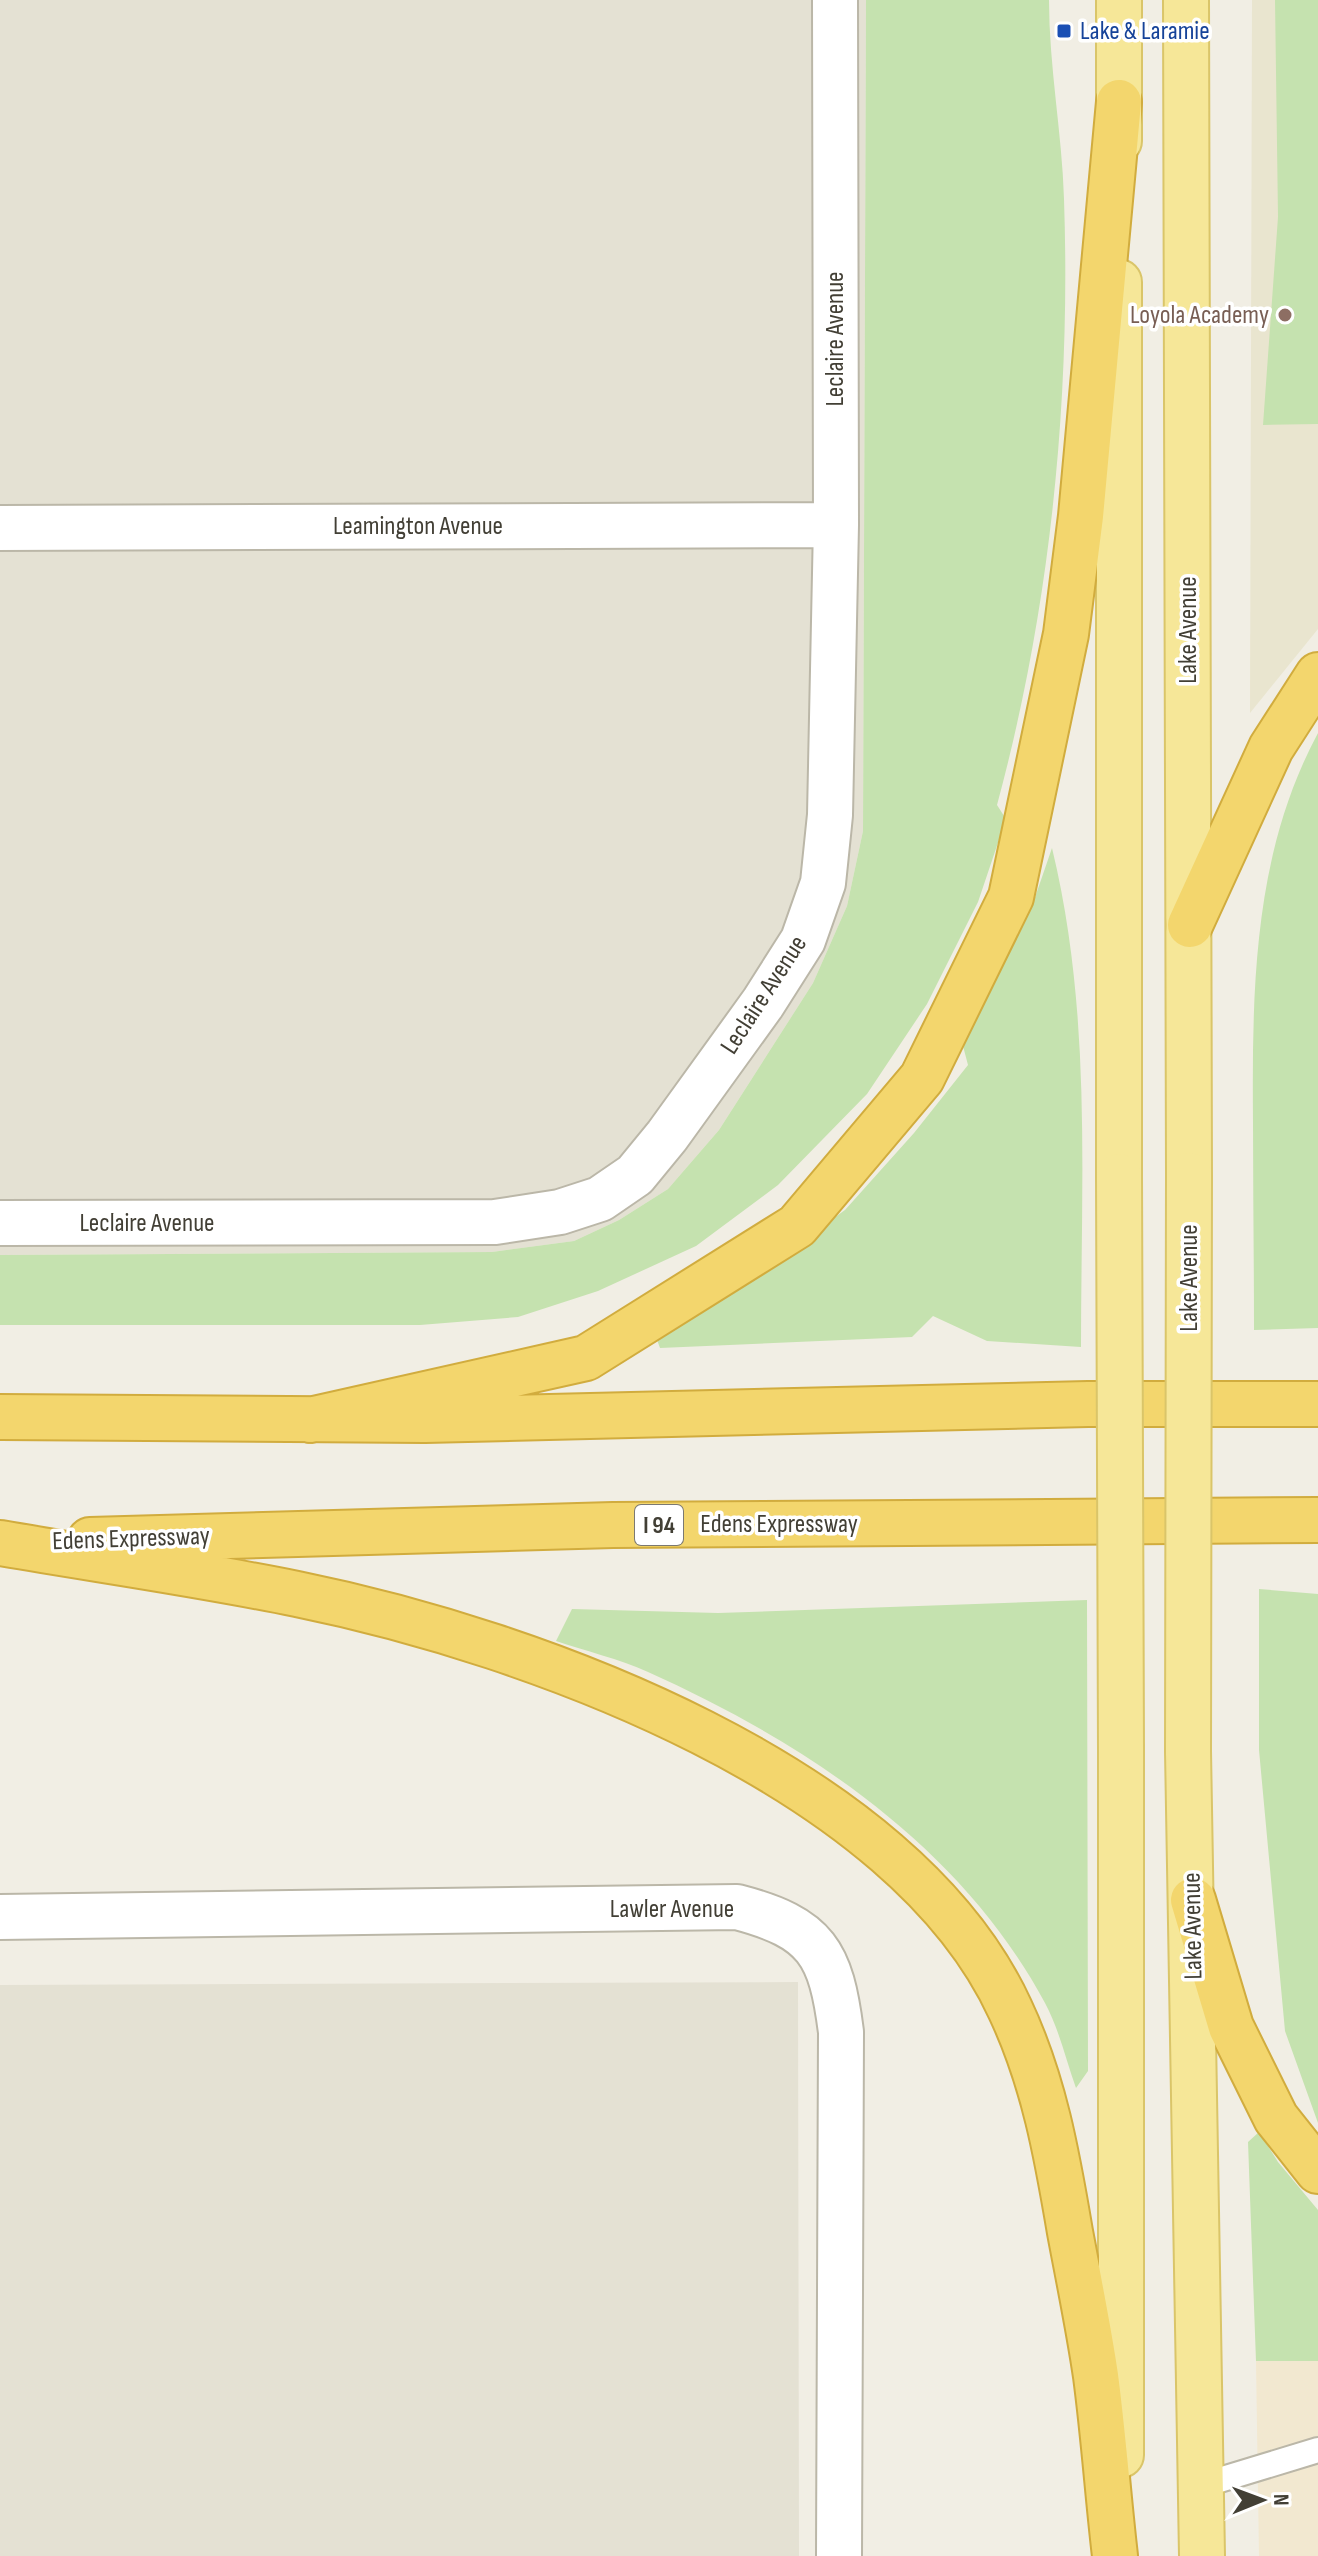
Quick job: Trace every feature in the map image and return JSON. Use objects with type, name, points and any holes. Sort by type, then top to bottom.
[{"type":"highway","points":[[310,1420],[586,1358],[797,1226],[922,1078],[1011,897],[1063,649],[1081,516],[1119,102]]},
{"type":"highway","points":[[1190,925],[1271,748],[1318,675]]},
{"type":"highway","points":[[0,1417],[425,1420],[1088,1404],[1318,1404]]},
{"type":"highway","name":"Edens Expressway","points":[[0,1543],[613,1525],[1318,1520]]},
{"type":"highway","points":[[0,1543],[298,1595],[434,1629],[551,1668],[738,1748],[869,1838],[923,1885],[969,1942],[1008,2004],[1039,2076],[1096,2376],[1117,2556]]},
{"type":"highway","points":[[1193,1900],[1231,2027],[1276,2118],[1318,2171]]},
{"type":"main road","points":[[1117,2556],[1121,1749],[1119,0]]},
{"type":"main road","name":"Lake Avenue","points":[[1186,0],[1190,925],[1188,1751],[1193,1900],[1202,2556]]},
{"type":"street","name":"Leclaire Avenue","points":[[0,1223],[495,1222],[560,1212],[600,1199],[635,1175],[676,1124],[787,966],[803,940],[823,883],[830,815],[836,525],[835,0]]},
{"type":"street","name":"Leamington Avenue","points":[[0,528],[836,525]]},
{"type":"street","name":"Lawler Avenue","points":[[0,1917],[737,1907],[769,1915],[816,1946],[830,1969],[841,2032],[839,2556]]},
{"type":"lane","points":[[1203,2485],[1318,2450]]},
{"type":"shaded area","points":[[0,0],[866,0],[863,831],[847,906],[813,983],[719,1130],[668,1189],[619,1220],[574,1241],[492,1252],[0,1255]]},
{"type":"shaded area","name":"Loyola Academy","points":[[1252,0],[1318,0],[1318,629],[1250,713]]},
{"type":"shaded area","points":[[798,1982],[799,2556],[0,2556],[0,1985]]},
{"type":"shaded area","points":[[1256,2361],[1318,2361],[1318,2556],[1259,2556]]},
{"type":"green space","points":[[866,0],[1049,0],[1063,174],[1065,275],[1060,428],[1053,505],[1031,656],[997,805],[1006,819],[978,902],[927,1004],[867,1094],[778,1185],[696,1246],[598,1291],[518,1317],[420,1325],[0,1325],[0,1255],[492,1252],[574,1241],[619,1220],[668,1189],[719,1130],[813,983],[847,906],[863,831]]},
{"type":"green space","points":[[1275,0],[1318,0],[1318,424],[1263,425],[1278,217]]},
{"type":"green space","points":[[1318,733],[1318,1328],[1254,1330],[1253,1073],[1261,923],[1280,826]]},
{"type":"green space","points":[[1052,848],[1065,910],[1079,1034],[1082,1096],[1081,1347],[987,1341],[933,1316],[912,1337],[660,1348],[652,1326],[703,1301],[711,1306],[845,1210],[914,1133],[968,1065],[963,1046],[1031,909]]},
{"type":"green space","points":[[1259,1589],[1318,1594],[1318,2123],[1285,2031],[1259,1750]]},
{"type":"green space","points":[[1087,1600],[1088,2071],[1076,2088],[1050,2013],[1010,1947],[970,1895],[924,1848],[874,1805],[821,1767],[707,1700],[648,1672],[556,1641],[572,1609],[718,1613]]},
{"type":"green space","points":[[1259,2132],[1278,2162],[1318,2210],[1318,2361],[1256,2361],[1248,2142]]},
{"type":"place","name":"Lake & Laramie","points":[[1064,31]]},
{"type":"place","name":"Loyola Academy","points":[[1285,315]]}]
